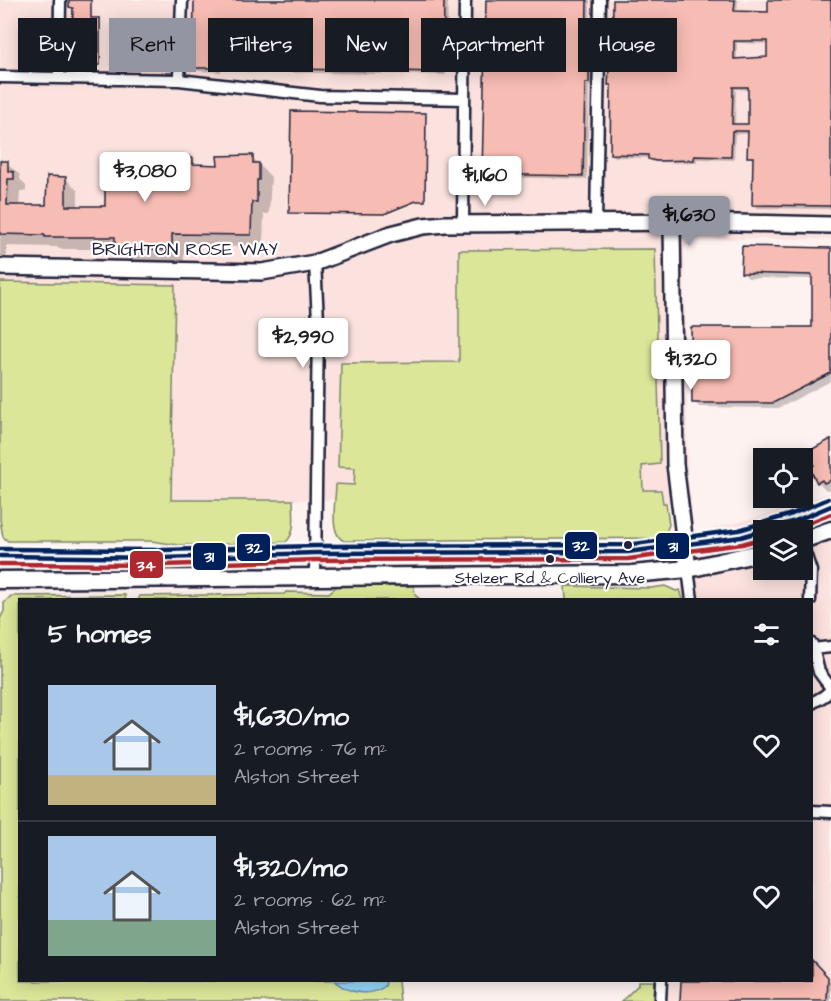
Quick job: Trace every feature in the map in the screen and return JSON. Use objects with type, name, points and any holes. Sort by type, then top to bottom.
[{"type":"main road","points":[[0,556],[163,558],[315,553],[627,552],[741,537],[795,521],[831,506]]},
{"type":"main road","points":[[813,537],[831,530]]},
{"type":"main road","points":[[0,580],[315,575],[632,574],[688,569],[753,554]]},
{"type":"street","points":[[59,78],[60,0]]},
{"type":"street","points":[[179,80],[182,0]]},
{"type":"street","points":[[463,223],[465,0]]},
{"type":"street","points":[[596,222],[600,0]]},
{"type":"street","points":[[0,77],[179,80],[320,96],[464,99]]},
{"type":"street","points":[[672,222],[675,464],[692,598]]},
{"type":"street","name":"BRIGHTON ROSE WAY","points":[[0,267],[275,271],[315,263],[401,231],[432,225],[463,223],[672,222],[831,225]]},
{"type":"street","points":[[315,263],[318,320],[315,575]]},
{"type":"street","points":[[810,598],[811,580]]},
{"type":"street","points":[[813,649],[831,647]]},
{"type":"street","points":[[813,652],[819,672],[831,689],[825,696],[813,702]]},
{"type":"street","points":[[813,811],[831,812]]},
{"type":"street","points":[[660,1001],[661,982]]},
{"type":"shaded area","points":[[0,0],[831,0],[831,239],[695,239],[686,246],[684,251],[688,483],[691,500],[663,504],[650,499],[171,500],[175,285],[0,282]]},
{"type":"shaded area","points":[[831,492],[831,1001],[653,1001],[654,982],[813,982],[813,598],[682,598],[680,590],[706,530],[764,516],[786,508],[813,508],[813,498]]},
{"type":"green space","points":[[655,249],[660,464],[642,466],[643,490],[661,490],[663,503],[666,503],[669,525],[664,536],[659,538],[344,541],[339,537],[334,524],[336,484],[354,485],[355,468],[338,467],[341,363],[459,362],[459,250]]},
{"type":"green space","points":[[0,282],[175,285],[171,500],[293,500],[293,528],[286,542],[179,545],[151,541],[8,541],[3,537],[0,520]]},
{"type":"green space","points":[[337,586],[414,586],[415,595],[419,598],[139,598],[139,596],[284,594],[286,592],[329,593]]},
{"type":"green space","points":[[565,586],[651,588],[665,586],[676,591],[680,590],[682,598],[566,598]]},
{"type":"green space","points":[[125,595],[125,598],[18,598],[18,982],[336,982],[385,986],[386,982],[398,982],[400,1001],[0,1001],[0,619],[4,611],[4,603],[11,596]]},
{"type":"green space","points":[[638,982],[654,982],[653,1001],[622,1001],[638,985]]},
{"type":"water","points":[[336,982],[386,982],[385,986],[366,993],[346,989]]},
{"type":"building","points":[[69,0],[91,0],[91,18],[73,18],[73,8],[69,7]]},
{"type":"building","points":[[194,0],[444,0],[444,18],[421,18],[421,72],[409,71],[409,18],[325,18],[325,70],[313,69],[313,18],[208,18],[208,68],[196,68],[196,18],[194,18]]},
{"type":"building","points":[[486,0],[587,0],[587,18],[578,18],[578,72],[589,72],[589,83],[585,83],[583,176],[482,174],[484,72],[566,72],[566,18],[486,18]]},
{"type":"building","points":[[613,0],[735,0],[734,11],[768,12],[768,0],[831,0],[831,206],[752,205],[753,157],[747,157],[748,131],[732,131],[731,157],[694,156],[694,160],[656,161],[648,159],[648,155],[610,154],[611,85],[608,85],[609,72],[677,72],[677,18],[613,18]],"holes":[[[734,41],[767,41],[767,57],[734,59]],[[733,87],[748,87],[748,124],[732,124]]]},
{"type":"building","points":[[97,18],[100,18],[100,65],[97,65]]},
{"type":"building","points":[[291,111],[426,113],[425,201],[416,201],[384,214],[289,213]]},
{"type":"building","points":[[253,155],[253,163],[259,163],[259,180],[257,180],[257,202],[252,202],[251,235],[172,234],[172,250],[115,248],[115,237],[45,237],[45,235],[0,234],[0,161],[8,161],[8,171],[14,172],[14,179],[8,179],[7,205],[46,205],[47,176],[66,177],[66,206],[105,206],[105,162],[115,163],[116,156],[124,157],[124,163],[173,164],[174,156],[189,156],[193,158],[193,164],[218,165],[217,156]]},
{"type":"building","points":[[742,246],[831,248],[831,373],[773,403],[692,403],[691,327],[812,327],[812,275],[741,273]]},
{"type":"building","points":[[831,439],[831,480],[824,483],[822,480],[817,483],[813,475],[813,449]]},
{"type":"building","points":[[813,961],[828,977],[827,1001],[680,1001],[681,982],[813,982]]},
{"type":"transit line","name":"32","points":[[0,549],[163,550],[315,546],[627,545],[739,530],[792,514],[828,499]]},
{"type":"transit line","name":"31","points":[[0,556],[163,558],[315,553],[628,552],[741,537],[795,521],[831,506]]},
{"type":"transit line","name":"34","points":[[813,521],[831,514]]},
{"type":"transit line","name":"34","points":[[0,564],[163,565],[315,560],[628,559],[753,541]]},
{"type":"place","name":"Stelzer Rd & Colliery Ave","points":[[550,559]]}]
